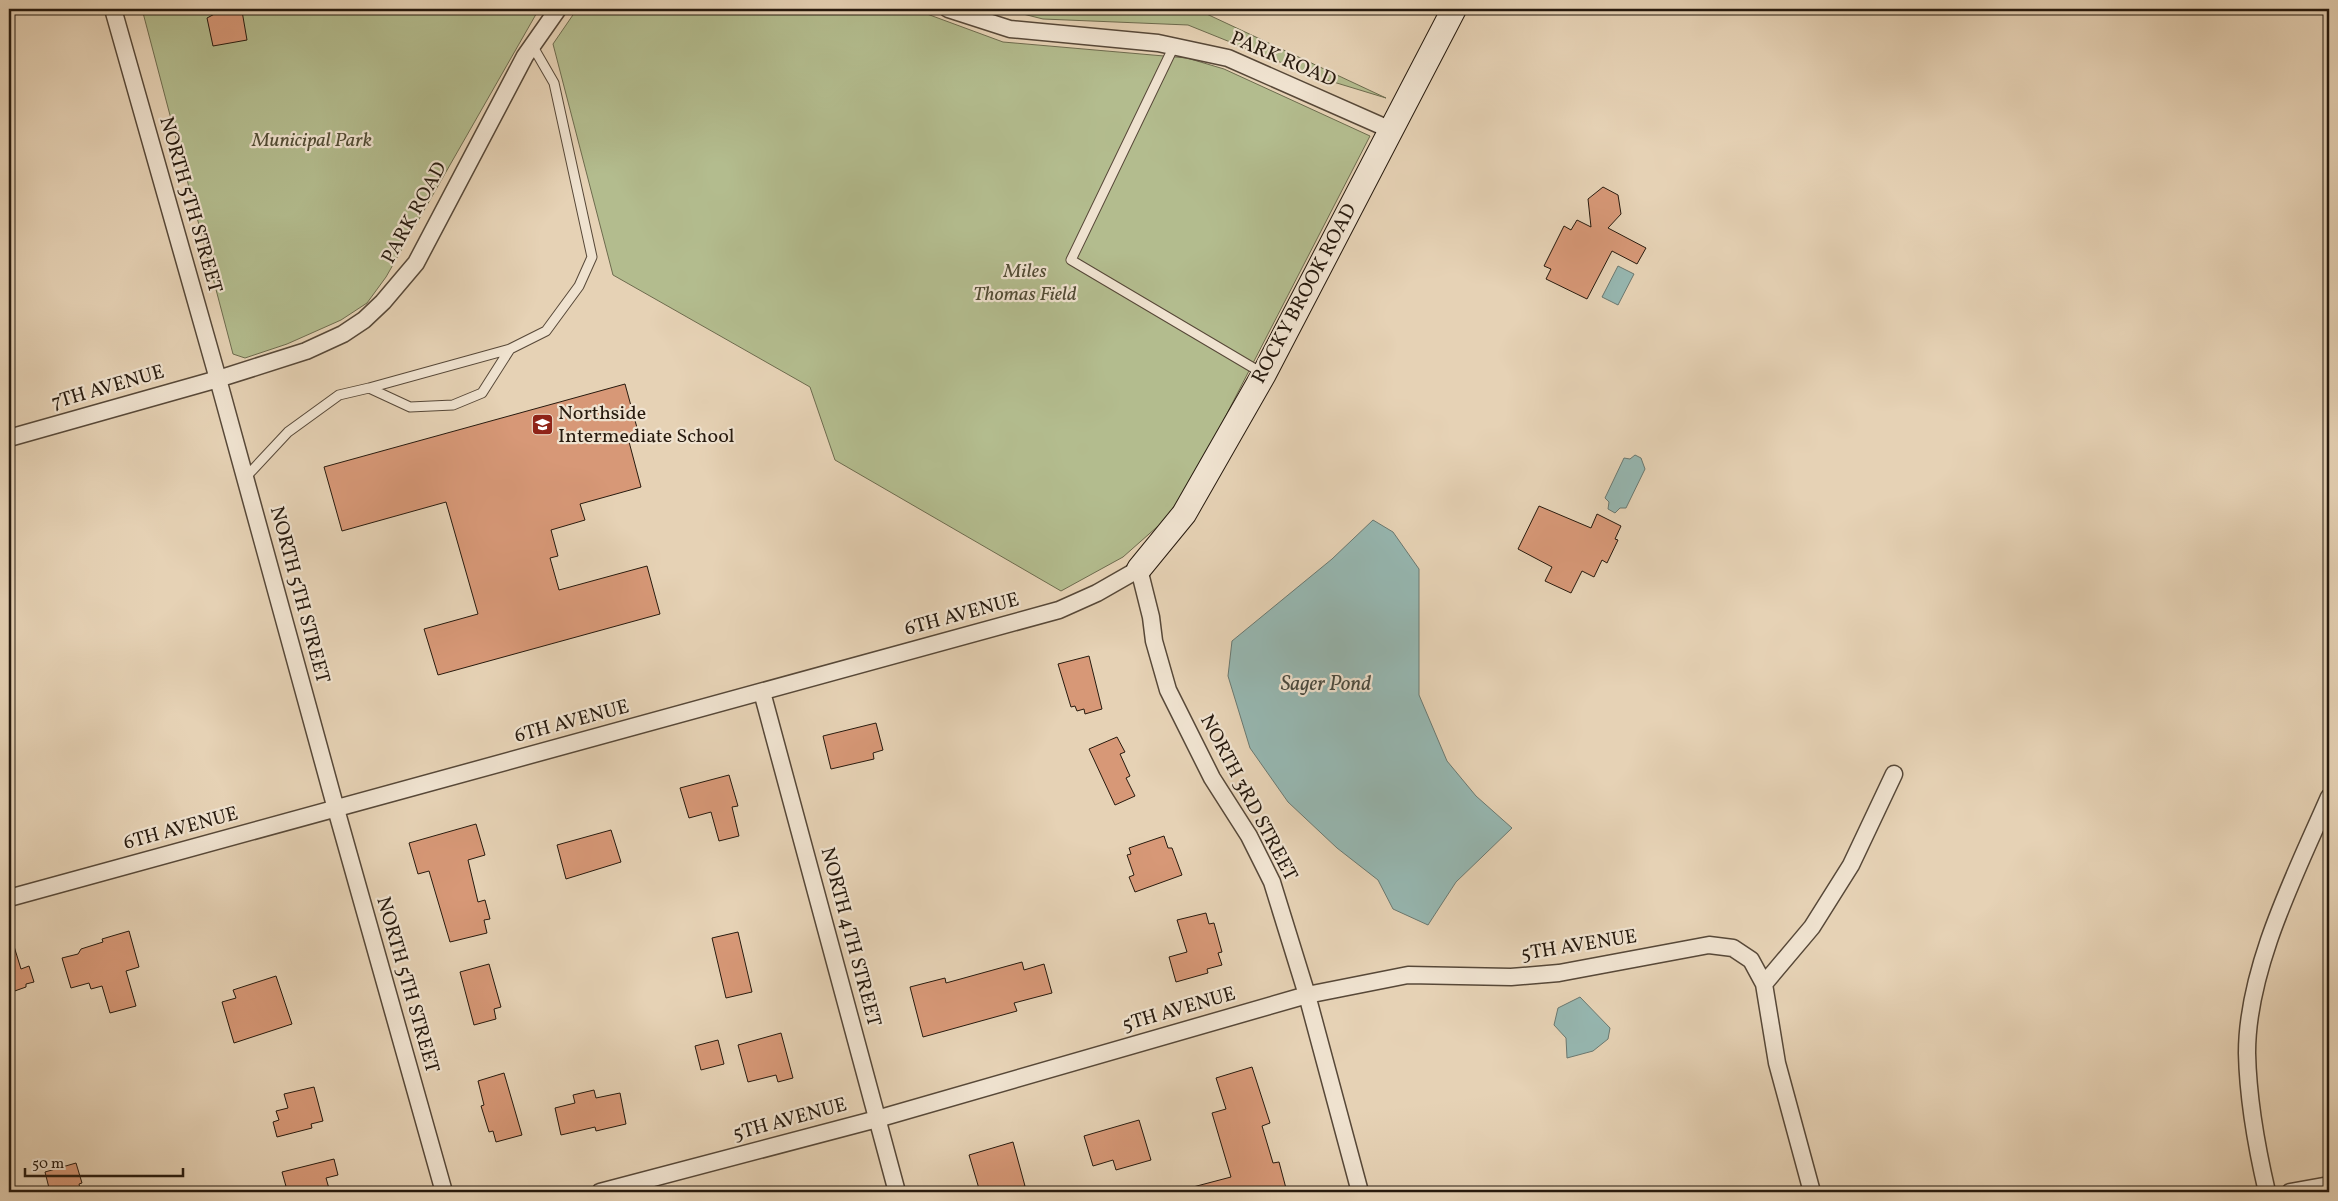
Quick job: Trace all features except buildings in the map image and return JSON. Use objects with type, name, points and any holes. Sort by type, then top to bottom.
[{"type":"street","name":"NORTH 5TH STREET","points":[[113,9],[444,1192]]},
{"type":"street","name":"PARK ROAD","points":[[218,379],[306,351],[343,334],[364,320],[383,302],[416,263],[459,178],[532,45],[558,9]]},
{"type":"street","name":"PARK ROAD","points":[[948,9],[1010,29],[1174,46],[1228,58],[1390,130]]},
{"type":"street","name":"ROCKY BROOK ROAD","points":[[1139,569],[1184,514],[1264,374],[1454,9]]},
{"type":"street","name":"7TH AVENUE","points":[[9,438],[218,379]]},
{"type":"street","name":"6TH AVENUE","points":[[9,898],[1059,610],[1096,593],[1139,569]]},
{"type":"street","name":"NORTH 3RD STREET","points":[[1139,569],[1151,617],[1154,641],[1168,690],[1212,778],[1248,836],[1272,882],[1307,994],[1360,1192]]},
{"type":"street","name":"NORTH 4TH STREET","points":[[762,692],[897,1192]]},
{"type":"street","points":[[1764,984],[1812,927],[1851,864],[1894,774]]},
{"type":"street","points":[[2267,1192],[2252,1127],[2247,1052],[2253,1002],[2272,930],[2329,796]]},
{"type":"street","name":"5TH AVENUE","points":[[600,1192],[877,1119],[1307,994],[1408,975],[1511,977],[1559,974],[1709,945],[1733,948],[1751,960],[1764,984],[1777,1063],[1812,1192]]},
{"type":"street","points":[[2290,1192],[2329,1184]]},
{"type":"lane","points":[[245,478],[288,432],[339,395],[510,349],[546,331],[579,286],[592,257],[554,83],[532,45]]},
{"type":"lane","points":[[1174,46],[1071,260],[1264,374]]},
{"type":"lane","points":[[369,388],[410,407],[453,405],[482,393],[510,349]]},
{"type":"green space","name":"Municipal Park","points":[[142,9],[539,9],[386,277],[367,303],[341,320],[287,344],[245,358],[233,354]]},
{"type":"green space","name":"Miles Thomas Field","points":[[577,9],[920,9],[927,14],[1003,42],[1187,58],[1224,69],[1370,136],[1201,464],[1166,519],[1123,557],[1061,591],[835,460],[810,387],[613,275],[553,44]]},
{"type":"green space","points":[[1003,9],[1196,9],[1386,98],[1317,77],[1188,25],[1043,19]]},
{"type":"water","points":[[1618,266],[1634,274],[1618,305],[1602,297]]},
{"type":"water","points":[[1635,455],[1641,458],[1645,469],[1626,508],[1620,508],[1615,513],[1608,509],[1609,502],[1605,498],[1624,458],[1630,459]]},
{"type":"water","name":"Sager Pond","points":[[1373,520],[1393,532],[1419,569],[1419,695],[1447,761],[1476,796],[1512,828],[1456,882],[1428,925],[1393,909],[1378,880],[1337,848],[1288,802],[1250,748],[1228,676],[1232,641],[1332,559]]},
{"type":"water","points":[[1580,997],[1610,1028],[1608,1039],[1593,1051],[1567,1058],[1566,1038],[1554,1025],[1558,1008]]},
{"type":"place","name":"Northside Intermediate School","points":[[542,425]]}]
